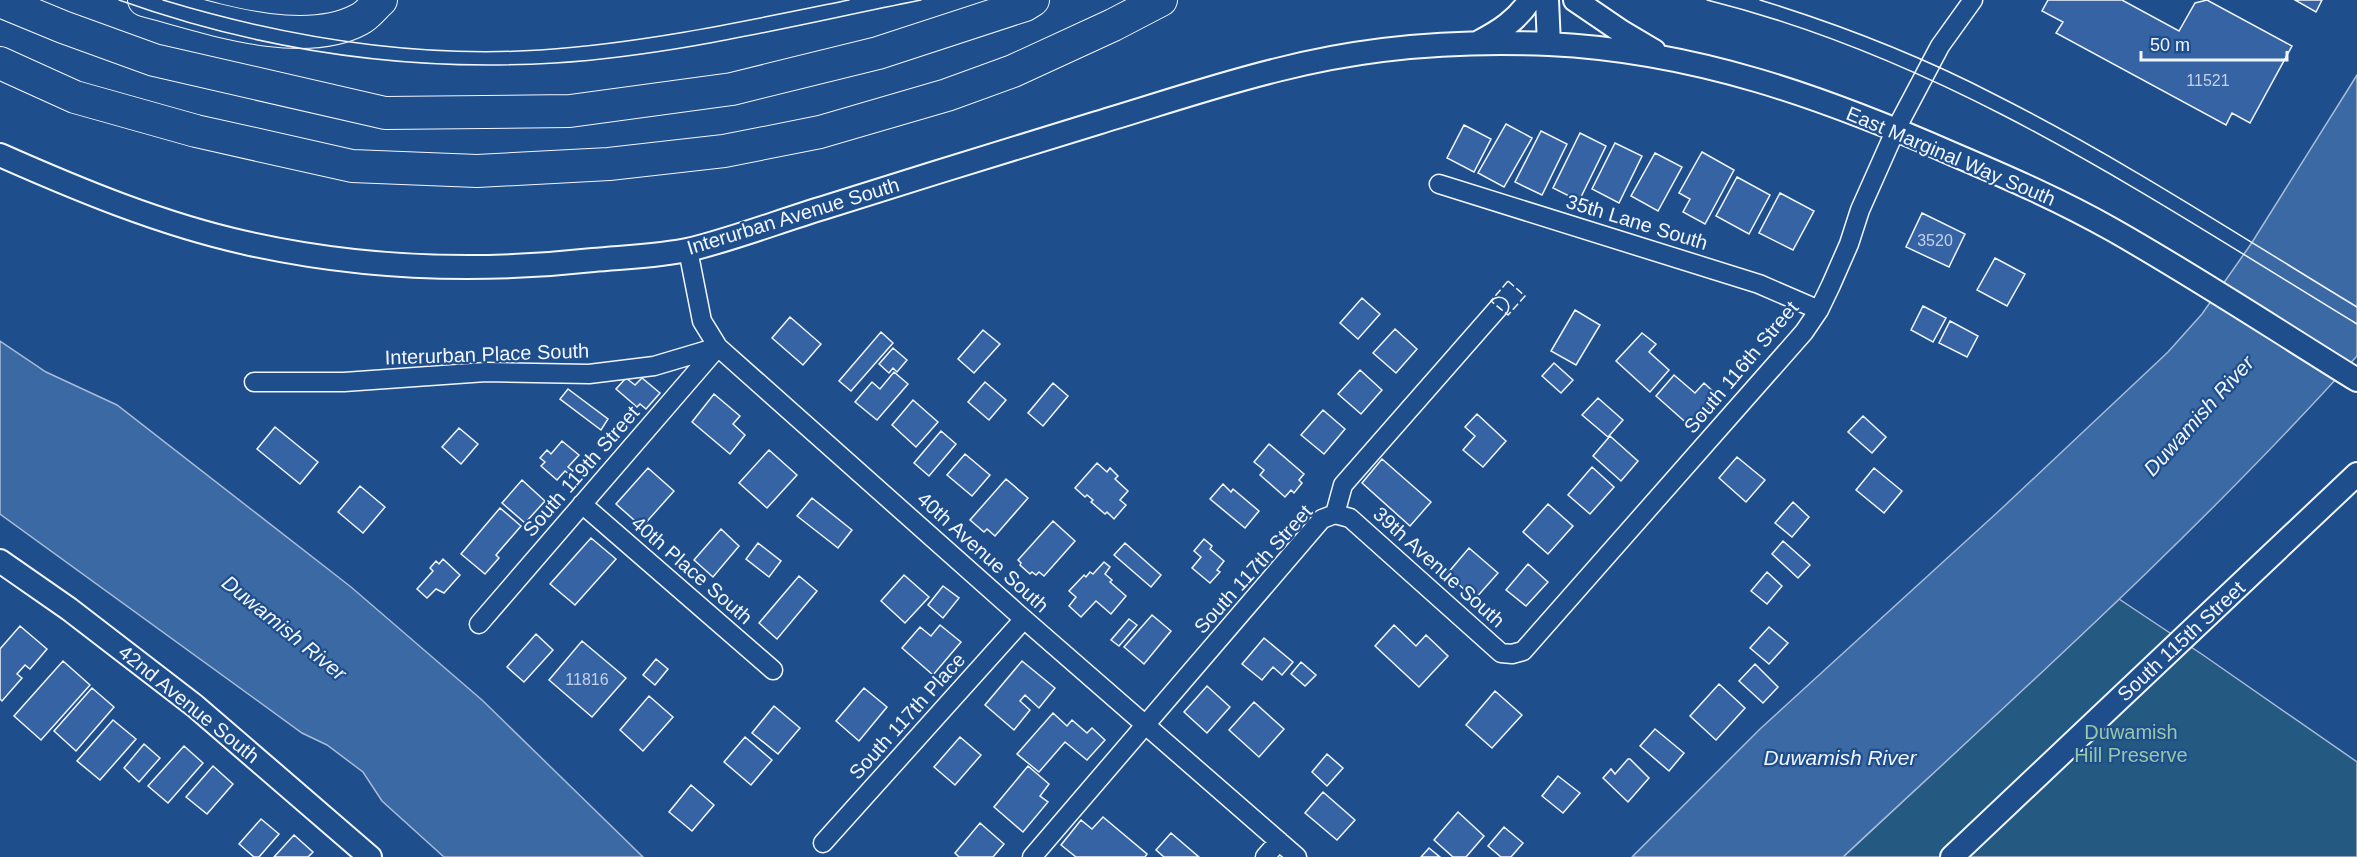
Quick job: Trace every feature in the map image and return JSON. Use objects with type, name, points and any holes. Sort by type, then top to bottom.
[{"type":"highway","points":[[144,0],[275,31],[324,31],[361,19],[381,0]]},
{"type":"highway","points":[[0,1],[154,60],[386,113],[397,113],[570,111],[732,89],[878,53],[1033,0]]},
{"type":"highway","points":[[0,63],[75,97],[196,131],[352,166],[477,171],[609,164],[724,151],[820,132],[947,95],[1013,71],[1161,0]]},
{"type":"street","points":[[1476,43],[1509,24],[1530,0]]},
{"type":"street","points":[[1546,0],[1549,44]]},
{"type":"street","points":[[1575,0],[1666,58]]},
{"type":"street","name":"South 116th Street","points":[[1512,654],[1523,651],[1791,348],[1819,310],[1896,129],[1940,46],[1972,0]]},
{"type":"street","name":"Interurban Avenue South","points":[[0,154],[68,185],[173,223],[246,243],[338,259],[434,268],[537,266],[688,250],[1276,70],[1379,51],[1476,43],[1549,44]]},
{"type":"street","name":"East Marginal Way South","points":[[1549,44],[1666,58],[1776,84],[1896,129],[2025,185],[2107,226],[2357,380]]},
{"type":"street","name":"35th Lane South","points":[[1439,184],[1759,284],[1819,310]]},
{"type":"street","name":"40th Avenue South","points":[[688,250],[702,321],[718,347],[1024,619],[1297,857]]},
{"type":"street","name":"South 117th Street","points":[[1032,857],[1322,519],[1335,514],[1343,485],[1498,308]]},
{"type":"street","name":"Interurban Place South","points":[[254,382],[344,382],[486,372],[589,374],[654,366],[718,347]]},
{"type":"street","name":"South 119th Street","points":[[479,624],[718,347]]},
{"type":"street","name":"South 115th Street","points":[[1952,857],[2357,474]]},
{"type":"street","name":"40th Place South","points":[[582,504],[773,670]]},
{"type":"street","name":"39th Avenue South","points":[[1335,514],[1350,518],[1501,653],[1512,654]]},
{"type":"street","name":"42nd Avenue South","points":[[0,561],[69,609],[195,706],[370,857]]},
{"type":"street","name":"South 117th Place","points":[[823,843],[1024,619]]},
{"type":"street","points":[[1265,857],[1279,841]]},
{"type":"green space","name":"Duwamish Hill Preserve","points":[[2119,599],[2357,762],[2357,857],[1843,857]]},
{"type":"water","name":"Duwamish River","points":[[2357,75],[2357,356],[2296,422],[2106,612],[1843,857],[1632,857],[1760,729],[2000,510],[2168,352],[2202,314],[2251,244]]},
{"type":"water","name":"Duwamish River","points":[[0,341],[46,372],[117,405],[351,587],[482,700],[643,857],[444,857],[382,801],[363,772],[327,745],[302,733],[0,514]]},
{"type":"building","points":[[2048,0],[2122,0],[2179,31],[2195,3],[2207,0],[2292,46],[2250,123],[2232,113],[2226,125],[2056,33],[2063,22],[2042,11]]},
{"type":"building","points":[[2295,0],[2322,0],[2316,12]]},
{"type":"building","points":[[1506,124],[1532,138],[1504,187],[1478,173]]},
{"type":"building","points":[[1464,125],[1491,139],[1474,172],[1447,158]]},
{"type":"building","points":[[1541,131],[1567,144],[1542,195],[1515,182]]},
{"type":"building","points":[[1580,133],[1606,146],[1579,201],[1553,188]]},
{"type":"building","points":[[1615,143],[1642,156],[1619,203],[1592,189]]},
{"type":"building","points":[[1702,152],[1734,170],[1705,224],[1683,212],[1690,199],[1679,193]]},
{"type":"building","points":[[1655,153],[1682,167],[1658,211],[1631,196]]},
{"type":"building","points":[[1737,177],[1770,195],[1749,234],[1716,216]]},
{"type":"building","points":[[1780,193],[1814,211],[1793,250],[1759,233]]},
{"type":"building","points":[[1922,213],[1965,234],[1949,267],[1906,247]]},
{"type":"building","points":[[1995,258],[2025,274],[2007,306],[1977,290]]},
{"type":"building","points":[[1362,298],[1380,314],[1358,339],[1340,323]]},
{"type":"building","points":[[1923,306],[1946,318],[1933,342],[1911,330]]},
{"type":"building","points":[[1575,310],[1600,325],[1576,365],[1551,351]]},
{"type":"building","points":[[790,317],[821,344],[803,365],[772,338]]},
{"type":"building","points":[[1950,321],[1978,336],[1967,357],[1939,343]]},
{"type":"building","points":[[1395,329],[1417,349],[1396,373],[1373,353]]},
{"type":"building","points":[[983,330],[1000,344],[974,373],[958,359]]},
{"type":"building","points":[[881,332],[893,343],[851,391],[839,381]]},
{"type":"building","points":[[1642,333],[1656,344],[1649,352],[1669,370],[1650,392],[1616,361]]},
{"type":"building","points":[[893,348],[907,360],[897,372],[893,368],[889,373],[879,364]]},
{"type":"building","points":[[1554,363],[1573,380],[1561,393],[1542,376]]},
{"type":"building","points":[[1360,370],[1382,390],[1361,414],[1338,394]]},
{"type":"building","points":[[894,372],[908,384],[877,420],[855,402],[872,382],[880,389]]},
{"type":"building","points":[[1674,375],[1695,393],[1704,383],[1717,395],[1708,405],[1710,407],[1691,427],[1656,396]]},
{"type":"building","points":[[626,378],[635,385],[642,378],[660,393],[646,409],[640,404],[637,407],[616,389]]},
{"type":"building","points":[[985,382],[1006,400],[989,420],[968,402]]},
{"type":"building","points":[[1053,383],[1068,396],[1043,426],[1028,413]]},
{"type":"building","points":[[568,389],[608,419],[601,430],[560,399]]},
{"type":"building","points":[[714,394],[740,416],[733,424],[745,435],[730,454],[692,422]]},
{"type":"building","points":[[1598,398],[1623,420],[1608,437],[1582,415]]},
{"type":"building","points":[[913,400],[938,422],[916,447],[892,425]]},
{"type":"building","points":[[1323,410],[1345,429],[1324,454],[1301,435]]},
{"type":"building","points":[[1477,414],[1506,441],[1483,467],[1463,450],[1475,436],[1465,427]]},
{"type":"building","points":[[1863,416],[1886,437],[1872,453],[1848,432]]},
{"type":"building","points":[[275,427],[318,462],[300,484],[257,449]]},
{"type":"building","points":[[459,428],[478,444],[461,464],[442,447]]},
{"type":"building","points":[[941,431],[956,444],[929,476],[914,463]]},
{"type":"building","points":[[1610,436],[1638,461],[1621,481],[1593,456]]},
{"type":"building","points":[[562,441],[579,455],[568,467],[573,471],[570,475],[565,471],[557,480],[541,466],[545,462],[540,458],[547,450],[551,454]]},
{"type":"building","points":[[1269,444],[1304,474],[1299,480],[1302,483],[1294,493],[1291,490],[1285,497],[1260,475],[1264,470],[1254,462]]},
{"type":"building","points":[[769,450],[797,475],[767,508],[739,483]]},
{"type":"building","points":[[965,454],[990,475],[972,496],[947,475]]},
{"type":"building","points":[[1737,457],[1765,480],[1746,502],[1719,478]]},
{"type":"building","points":[[1382,459],[1431,502],[1410,526],[1362,483]]},
{"type":"building","points":[[1097,463],[1107,472],[1110,468],[1118,476],[1115,479],[1128,491],[1120,500],[1126,505],[1114,519],[1091,502],[1093,500],[1087,495],[1085,497],[1075,488]]},
{"type":"building","points":[[1592,467],[1614,487],[1590,514],[1568,495]]},
{"type":"building","points":[[648,468],[674,491],[642,527],[616,504]]},
{"type":"building","points":[[1874,468],[1902,491],[1884,513],[1856,490]]},
{"type":"building","points":[[1006,479],[1028,498],[995,536],[987,529],[984,532],[970,520]]},
{"type":"building","points":[[522,480],[545,501],[525,523],[502,503]]},
{"type":"building","points":[[1223,484],[1231,492],[1233,489],[1259,511],[1245,528],[1210,499]]},
{"type":"building","points":[[360,486],[385,507],[363,533],[338,512]]},
{"type":"building","points":[[812,498],[852,530],[838,548],[797,516]]},
{"type":"building","points":[[1793,502],[1809,517],[1792,537],[1775,523]]},
{"type":"building","points":[[1548,504],[1573,526],[1548,554],[1523,532]]},
{"type":"building","points":[[500,508],[521,526],[496,555],[499,558],[485,574],[461,554]]},
{"type":"building","points":[[1053,521],[1075,541],[1044,576],[1039,572],[1036,575],[1032,572],[1030,574],[1018,560]]},
{"type":"building","points":[[721,529],[739,546],[713,577],[694,560]]},
{"type":"building","points":[[591,538],[616,559],[575,605],[550,584]]},
{"type":"building","points":[[1204,539],[1212,546],[1210,549],[1224,561],[1217,570],[1220,572],[1210,583],[1192,568],[1201,557],[1194,551]]},
{"type":"building","points":[[1783,541],[1810,565],[1798,578],[1772,554]]},
{"type":"building","points":[[758,543],[781,561],[769,577],[746,559]]},
{"type":"building","points":[[1125,543],[1161,575],[1151,587],[1114,555]]},
{"type":"building","points":[[1469,548],[1498,573],[1475,599],[1447,574]]},
{"type":"building","points":[[443,559],[460,575],[444,593],[436,589],[427,598],[417,589],[433,571],[430,568],[436,561],[439,564]]},
{"type":"building","points":[[1104,562],[1110,567],[1105,574],[1112,580],[1110,582],[1126,596],[1111,614],[1096,601],[1081,617],[1069,606],[1076,597],[1069,591],[1084,575],[1086,577],[1090,572],[1093,574]]},
{"type":"building","points":[[1528,564],[1548,582],[1526,606],[1506,590]]},
{"type":"building","points":[[1767,572],[1782,586],[1767,604],[1751,591]]},
{"type":"building","points":[[904,575],[929,597],[905,623],[881,601]]},
{"type":"building","points":[[799,576],[817,591],[777,639],[759,623]]},
{"type":"building","points":[[943,586],[959,598],[943,618],[928,605]]},
{"type":"building","points":[[1152,615],[1171,631],[1144,664],[1124,647]]},
{"type":"building","points":[[1129,619],[1137,625],[1119,646],[1111,640]]},
{"type":"building","points":[[940,625],[961,642],[933,675],[902,648],[920,627],[931,636]]},
{"type":"building","points":[[1394,625],[1416,646],[1426,635],[1448,656],[1419,687],[1375,646]]},
{"type":"building","points":[[20,626],[47,649],[30,669],[25,665],[17,674],[22,678],[2,701],[0,699],[0,649]]},
{"type":"building","points":[[1769,627],[1788,643],[1769,664],[1750,648]]},
{"type":"building","points":[[536,634],[553,650],[524,682],[507,667]]},
{"type":"building","points":[[1264,638],[1293,662],[1282,675],[1273,667],[1262,680],[1242,664]]},
{"type":"building","points":[[582,641],[626,678],[592,717],[549,680]]},
{"type":"building","points":[[656,659],[668,669],[655,685],[643,675]]},
{"type":"building","points":[[63,661],[90,685],[41,740],[14,716]]},
{"type":"building","points":[[1022,661],[1055,688],[1039,708],[1025,695],[1020,701],[1030,710],[1014,730],[985,705]]},
{"type":"building","points":[[1301,662],[1316,675],[1305,686],[1291,674]]},
{"type":"building","points":[[1755,664],[1778,687],[1763,703],[1739,681]]},
{"type":"building","points":[[1719,684],[1745,708],[1716,740],[1690,716]]},
{"type":"building","points":[[1207,686],[1230,707],[1207,733],[1184,712]]},
{"type":"building","points":[[92,688],[114,707],[76,751],[54,731]]},
{"type":"building","points":[[864,688],[887,707],[859,741],[836,721]]},
{"type":"building","points":[[1495,691],[1522,715],[1492,748],[1466,725]]},
{"type":"building","points":[[649,696],[673,717],[643,751],[620,730]]},
{"type":"building","points":[[1254,702],[1284,729],[1259,757],[1229,730]]},
{"type":"building","points":[[774,706],[800,728],[778,754],[752,733]]},
{"type":"building","points":[[1053,713],[1067,726],[1072,720],[1087,733],[1092,728],[1105,740],[1087,760],[1065,742],[1039,772],[1017,754]]},
{"type":"building","points":[[113,720],[136,739],[100,780],[77,761]]},
{"type":"building","points":[[1655,729],[1684,753],[1669,771],[1640,746]]},
{"type":"building","points":[[745,737],[772,760],[751,785],[724,762]]},
{"type":"building","points":[[960,737],[981,755],[955,785],[934,767]]},
{"type":"building","points":[[144,744],[160,758],[139,782],[124,768]]},
{"type":"building","points":[[184,746],[203,763],[168,803],[148,786]]},
{"type":"building","points":[[1327,754],[1343,768],[1327,786],[1312,772]]},
{"type":"building","points":[[1628,759],[1649,778],[1628,802],[1603,778],[1611,769],[1615,774]]},
{"type":"building","points":[[213,766],[233,784],[207,814],[186,797]]},
{"type":"building","points":[[1028,766],[1049,784],[1040,796],[1048,802],[1023,832],[994,807]]},
{"type":"building","points":[[1558,776],[1580,793],[1563,813],[1542,796]]},
{"type":"building","points":[[691,785],[714,805],[692,831],[669,812]]},
{"type":"building","points":[[1323,792],[1355,820],[1337,840],[1305,813]]},
{"type":"building","points":[[1458,812],[1484,836],[1466,857],[1453,857],[1434,840]]},
{"type":"building","points":[[1103,817],[1147,854],[1145,857],[1076,857],[1061,845],[1081,820],[1092,829]]},
{"type":"building","points":[[261,819],[279,834],[259,857],[254,857],[239,844]]},
{"type":"building","points":[[980,823],[1004,844],[993,857],[959,857],[955,853]]},
{"type":"building","points":[[1504,827],[1523,843],[1511,857],[1501,857],[1488,846]]},
{"type":"building","points":[[1171,833],[1199,857],[1164,857],[1156,850]]},
{"type":"building","points":[[294,835],[313,852],[308,857],[274,857]]},
{"type":"building","points":[[1429,848],[1440,857],[1421,857]]},
{"type":"tram line","points":[[119,0],[225,32],[334,54],[444,64],[500,65],[601,59],[693,46],[921,0]]},
{"type":"tram line","points":[[163,0],[255,25],[349,42],[444,51],[492,52],[579,47],[656,37],[849,0]]},
{"type":"tram line","points":[[1707,0],[1796,26],[1881,58],[1963,95],[2123,181],[2357,324]]},
{"type":"tram line","points":[[1760,0],[1880,42],[1939,67],[2043,119],[2134,171],[2357,307]]},
{"type":"fence","points":[[1508,281],[1525,296],[1508,315],[1491,301],[1508,281]]}]
